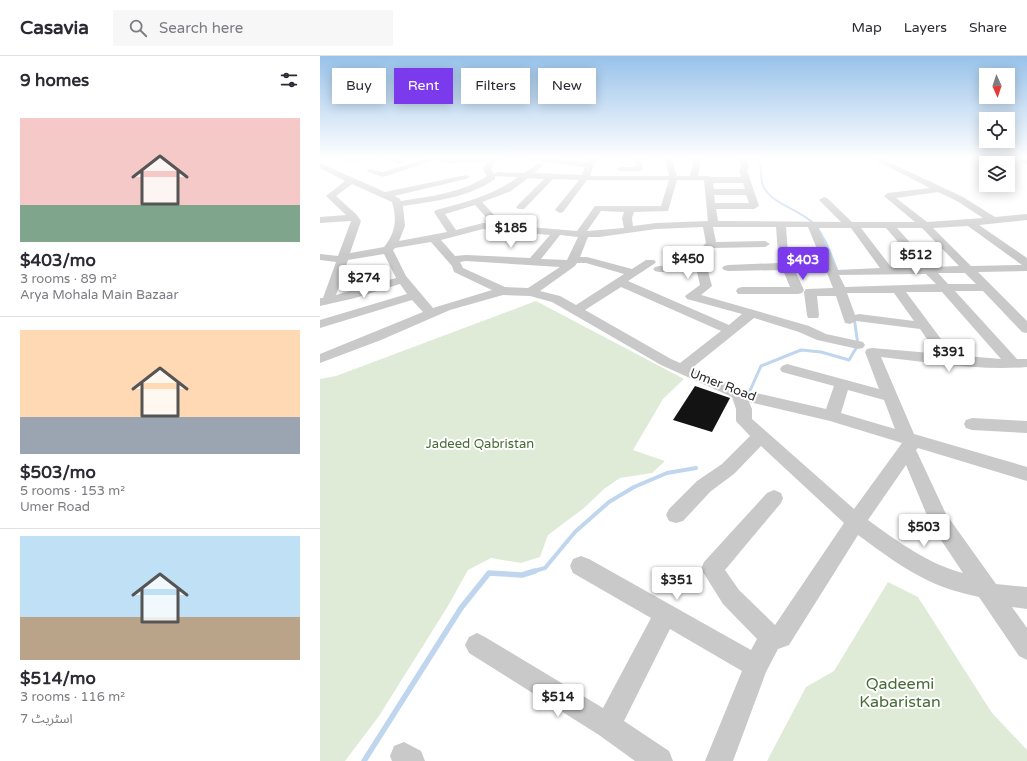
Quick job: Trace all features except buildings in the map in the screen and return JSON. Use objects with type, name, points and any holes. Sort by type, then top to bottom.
[{"type":"street","points":[[325,295],[344,259],[356,221],[354,217],[330,196],[337,191]]},
{"type":"street","points":[[375,191],[396,200],[398,204],[400,211],[400,228],[396,240],[390,248],[391,262],[414,296],[432,314]]},
{"type":"street","points":[[385,195],[404,191]]},
{"type":"street","points":[[398,204],[466,191]]},
{"type":"street","points":[[454,234],[439,212],[461,207],[503,191]]},
{"type":"street","points":[[521,207],[537,191]]},
{"type":"street","points":[[560,210],[575,191]]},
{"type":"street","points":[[531,292],[572,262],[582,234],[598,208],[665,209],[670,191]]},
{"type":"street","points":[[927,191],[888,196],[925,225],[1027,329]]},
{"type":"street","points":[[944,191],[994,221]]},
{"type":"street","points":[[710,245],[712,206],[710,192],[750,192],[754,206],[712,206]]},
{"type":"street","points":[[824,200],[852,225],[888,271]]},
{"type":"street","points":[[476,201],[489,215]]},
{"type":"street","points":[[629,230],[627,218],[630,209]]},
{"type":"street","points":[[322,222],[354,217]]},
{"type":"street","points":[[320,257],[344,259],[434,239],[483,226],[582,234],[656,226],[711,224],[925,225],[1027,218]]},
{"type":"street","points":[[970,223],[1027,263]]},
{"type":"street","points":[[742,291],[798,290],[783,253],[781,224]]},
{"type":"street","points":[[813,225],[836,271],[854,319],[925,326]]},
{"type":"street","points":[[889,225],[946,288],[1022,365]]},
{"type":"street","points":[[533,262],[557,232]]},
{"type":"street","points":[[434,239],[457,265],[458,270],[503,291]]},
{"type":"street","points":[[765,244],[710,245],[705,248],[701,254],[706,286],[691,296],[804,328],[822,337],[858,345]]},
{"type":"street","points":[[452,259],[466,258],[533,262],[572,262],[587,260],[633,273]]},
{"type":"street","points":[[577,310],[633,273],[654,266],[702,268]]},
{"type":"street","points":[[728,268],[788,268],[836,271],[1013,269],[1025,273]]},
{"type":"street","points":[[325,295],[402,280]]},
{"type":"street","points":[[620,282],[731,331]]},
{"type":"street","points":[[813,315],[810,292],[985,287]]},
{"type":"street","points":[[897,289],[934,339]]},
{"type":"street","name":"Umer Road","points":[[320,359],[446,307],[503,291],[531,292],[556,299],[666,362],[746,396],[832,416],[910,443],[1027,474]]},
{"type":"street","points":[[320,324],[414,296]]},
{"type":"street","points":[[682,369],[752,314]]},
{"type":"street","points":[[1022,365],[971,362],[872,352],[910,443],[938,519],[1027,648]]},
{"type":"street","points":[[787,369],[891,398]]},
{"type":"street","points":[[832,416],[842,384]]},
{"type":"street","points":[[746,396],[744,421],[856,522],[892,549],[937,575],[988,591],[1027,598]]},
{"type":"street","points":[[972,424],[1027,427]]},
{"type":"street","points":[[676,515],[704,486],[728,469],[761,436]]},
{"type":"street","points":[[774,498],[712,569],[731,597],[771,637],[781,637],[856,522],[910,443]]},
{"type":"street","points":[[581,566],[756,666]]},
{"type":"street","points":[[608,726],[665,614]]},
{"type":"street","points":[[719,761],[756,666],[771,637]]},
{"type":"street","points":[[477,645],[608,726],[659,761]]},
{"type":"green space","name":"Jadeed Qabristan","points":[[536,301],[684,379],[663,399],[633,450],[665,461],[652,473],[620,478],[604,489],[584,508],[548,535],[540,557],[521,563],[491,558],[468,570],[448,606],[379,716],[345,761],[320,761],[320,379],[336,376]]},
{"type":"green space","name":"Qadeemi Kabaristan","points":[[888,582],[918,597],[992,713],[1027,750],[1027,761],[767,761],[806,687],[834,671]]},
{"type":"waterway","points":[[766,191],[782,204],[803,215],[815,225]]},
{"type":"waterway","points":[[815,224],[826,243],[837,270]]},
{"type":"waterway","points":[[748,395],[761,366],[801,350],[821,352],[849,360],[858,345],[854,317]]},
{"type":"waterway","points":[[531,572],[545,568],[575,532],[609,502],[634,487],[667,473],[696,468]]},
{"type":"waterway","points":[[364,761],[461,608],[489,573],[522,575],[535,571]]}]
